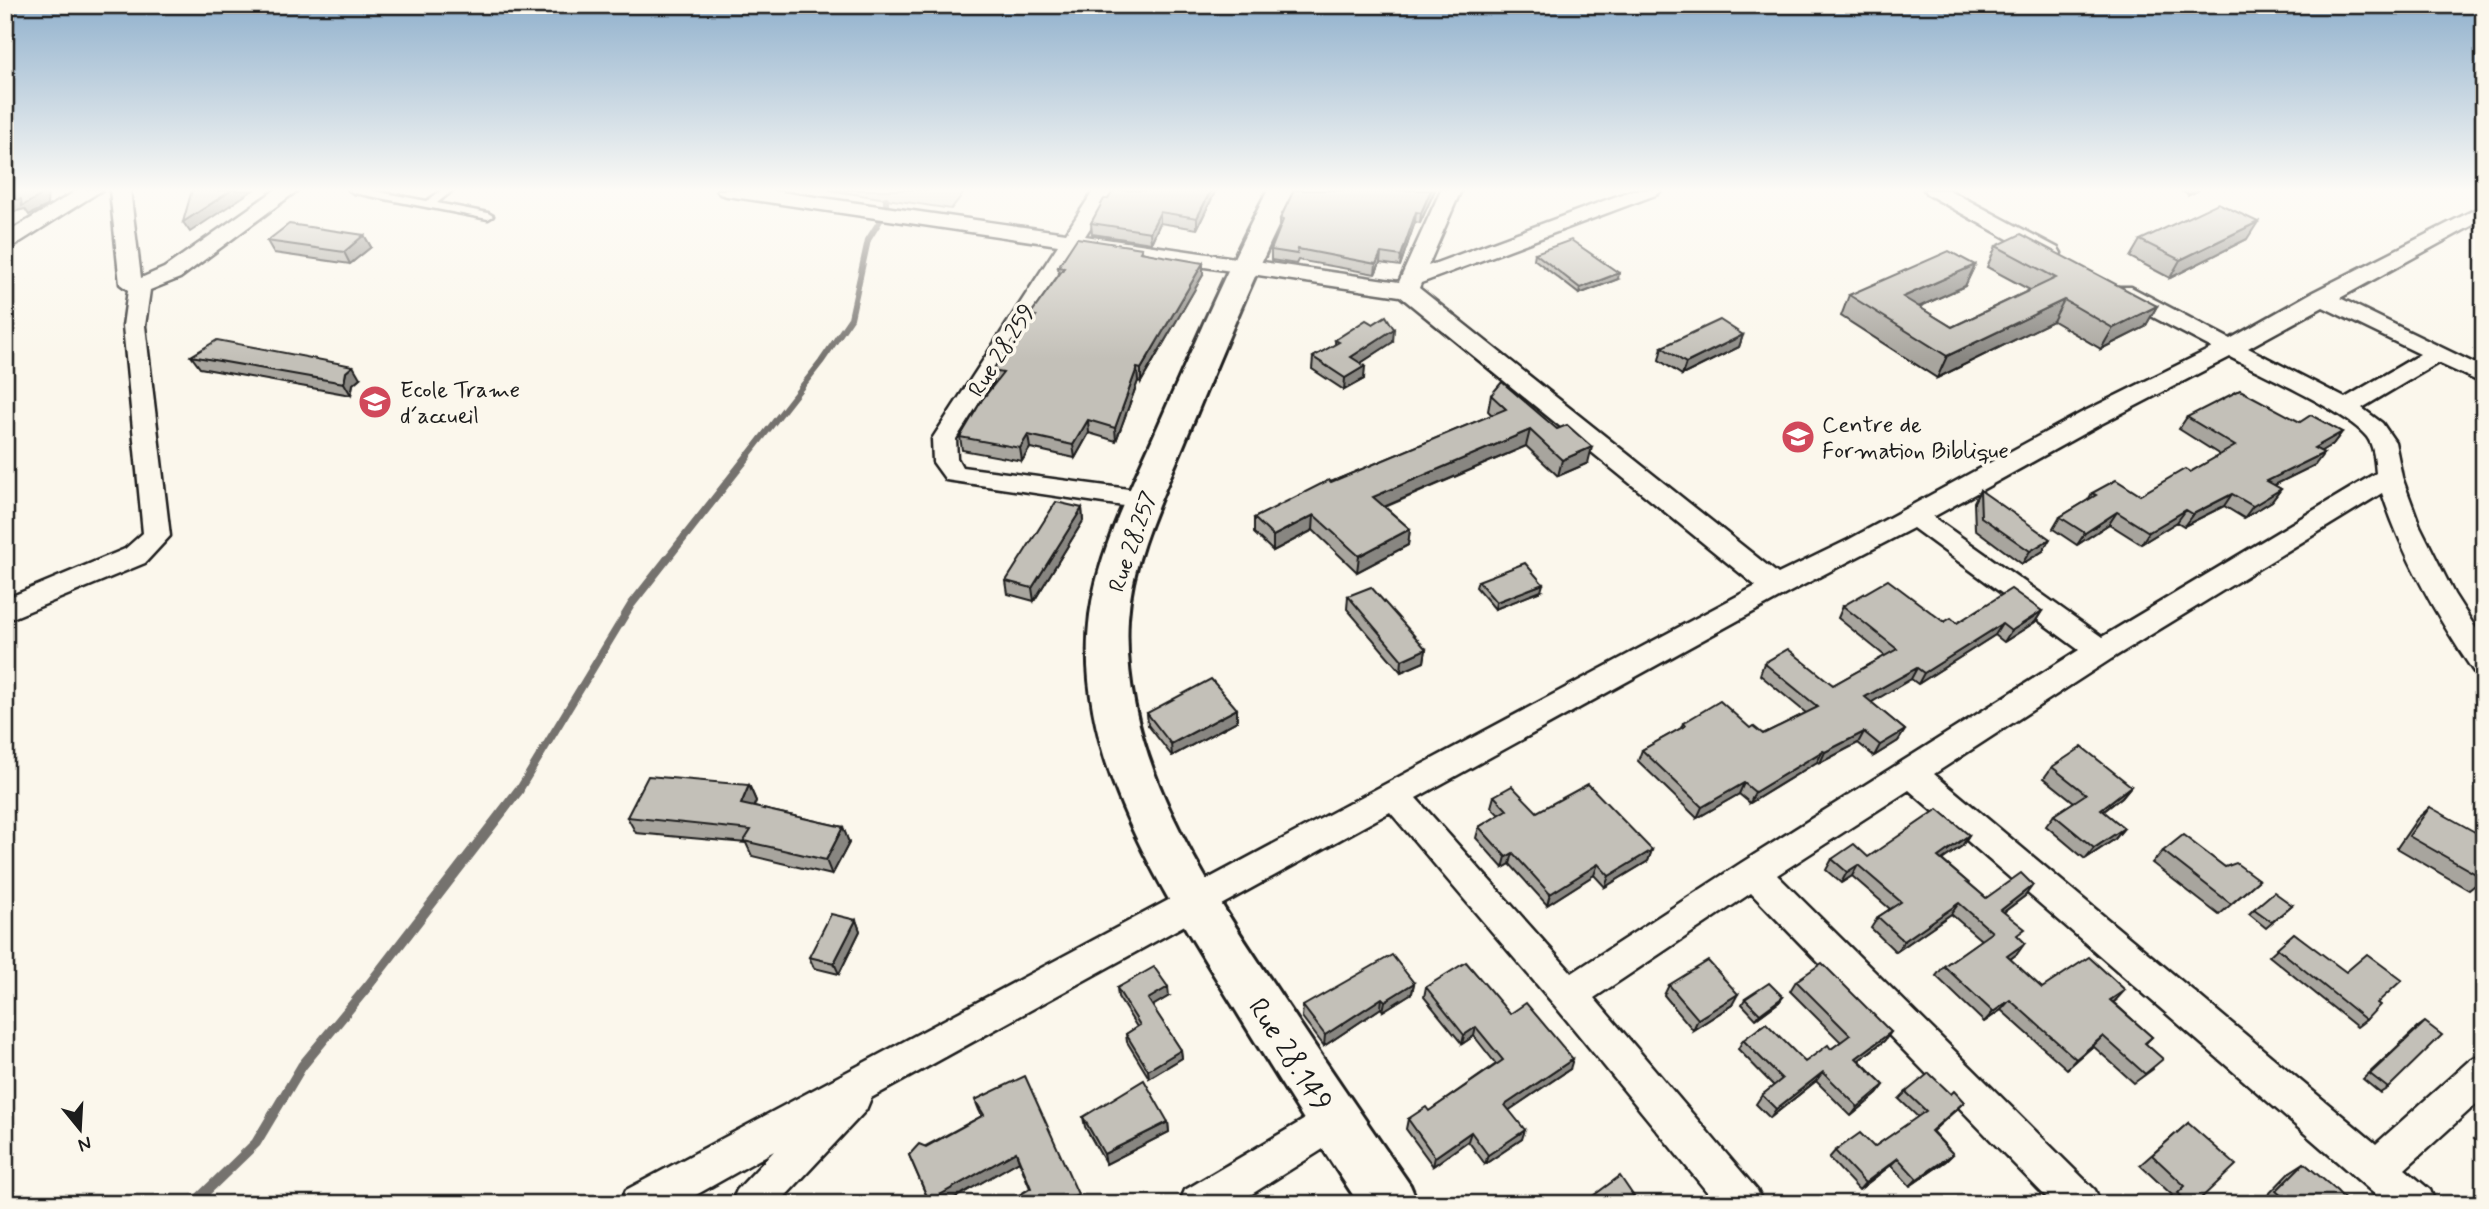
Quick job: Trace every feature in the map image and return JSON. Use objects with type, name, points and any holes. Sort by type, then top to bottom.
[{"type":"street","points":[[127,246],[131,284],[141,286],[172,273],[209,246]]},
{"type":"street","name":"Rue 28.259","points":[[1067,246],[944,439],[945,466],[955,474],[1144,500]]},
{"type":"street","points":[[1100,246],[1242,267],[1409,285],[1507,246]]},
{"type":"street","name":"Rue 28.257","points":[[1194,902],[1155,829],[1119,734],[1111,695],[1109,618],[1114,585],[1144,500],[1253,246]]},
{"type":"street","points":[[1409,285],[1426,246]]},
{"type":"street","points":[[2038,246],[2068,263]]},
{"type":"street","points":[[640,1204],[1776,587],[2417,246]]},
{"type":"street","points":[[2105,283],[2345,408],[2372,426],[2386,448],[2389,477],[2400,512],[2463,635],[2484,664]]},
{"type":"street","points":[[1409,285],[1776,587]]},
{"type":"street","points":[[5,611],[135,556],[157,536],[134,326],[141,286]]},
{"type":"street","points":[[2321,297],[2484,377]]},
{"type":"street","points":[[2345,408],[2437,354]]},
{"type":"street","points":[[1569,995],[1753,873],[2101,651],[2389,477]]},
{"type":"street","points":[[1914,516],[2101,651]]},
{"type":"street","points":[[1911,773],[2416,1204]]},
{"type":"street","points":[[1393,794],[1569,995],[1743,1204]]},
{"type":"street","points":[[1753,873],[2081,1204]]},
{"type":"street","name":"Rue 28.149","points":[[1194,902],[1334,1121],[1391,1204]]},
{"type":"street","points":[[2376,1170],[2484,1072]]},
{"type":"street","points":[[751,1204],[871,1078]]},
{"type":"street","points":[[1199,1204],[1334,1121]]},
{"type":"building","points":[[305,246],[351,246],[344,252]]},
{"type":"building","points":[[1071,246],[1132,246],[1142,248],[1140,252],[1203,263],[1141,369],[1137,368],[1115,428],[1088,420],[1073,445],[1028,435],[1020,448],[960,437],[982,400],[1003,373],[992,371],[1011,343],[1036,316],[1030,315],[1064,268],[1058,267]]},
{"type":"building","points":[[1272,246],[1404,246],[1401,256],[1381,253],[1376,264],[1298,249],[1297,254],[1271,250]]},
{"type":"building","points":[[1553,246],[1580,246],[1619,273],[1580,288],[1535,253]]},
{"type":"building","points":[[1997,246],[2044,246],[2157,306],[2113,328],[2064,300],[1947,356],[1849,295],[1949,251],[1975,265],[1903,297],[1952,327],[2056,278]]},
{"type":"building","points":[[2153,246],[2208,246],[2180,260]]},
{"type":"building","points":[[1386,316],[1394,329],[1351,357],[1365,366],[1345,378],[1313,357],[1339,342],[1335,340],[1366,320],[1373,324]]},
{"type":"building","points":[[1720,320],[1743,335],[1686,363],[1662,347]]},
{"type":"building","points":[[217,340],[353,366],[346,372],[344,383],[191,356]]},
{"type":"building","points":[[1502,382],[1557,429],[1567,425],[1592,447],[1562,460],[1530,430],[1373,497],[1410,529],[1359,556],[1314,515],[1273,536],[1254,518],[1329,480],[1331,482],[1506,409],[1491,395]]},
{"type":"building","points":[[2240,390],[2300,422],[2311,415],[2342,432],[2314,448],[2324,453],[2267,481],[2281,489],[2253,506],[2232,494],[2193,514],[2186,510],[2149,532],[2117,512],[2085,533],[2060,517],[2096,495],[2092,493],[2116,480],[2140,495],[2185,469],[2190,472],[2235,446],[2187,417]]},
{"type":"building","points":[[1980,490],[2050,539],[2030,551],[1981,517]]},
{"type":"building","points":[[1056,502],[1082,508],[1032,588],[1006,581]]},
{"type":"building","points":[[1525,563],[1543,584],[1496,602],[1478,581]]},
{"type":"building","points":[[1888,580],[1944,622],[1951,618],[1957,623],[2011,589],[2042,611],[2011,631],[2002,624],[1924,673],[1917,668],[1865,697],[1905,730],[1880,745],[1864,732],[1823,751],[1755,792],[1744,783],[1702,807],[1642,750],[1685,726],[1683,723],[1720,701],[1750,728],[1753,726],[1763,734],[1818,707],[1764,663],[1788,649],[1833,685],[1897,649],[1843,606]]},
{"type":"building","points":[[1371,587],[1426,649],[1402,660],[1348,596]]},
{"type":"building","points":[[1211,679],[1237,709],[1171,744],[1147,713]]},
{"type":"building","points":[[2082,747],[2131,786],[2101,809],[2124,828],[2094,848],[2054,815],[2086,794],[2052,767]]},
{"type":"building","points":[[648,776],[749,785],[741,804],[843,827],[826,860],[744,841],[751,830],[627,817]]},
{"type":"building","points":[[1588,784],[1652,850],[1609,876],[1598,864],[1550,894],[1513,853],[1506,857],[1479,827],[1507,810],[1494,796],[1512,786],[1537,812]]},
{"type":"building","points":[[2430,807],[2484,837],[2483,878],[2409,836]]},
{"type":"building","points":[[1938,809],[1969,835],[1938,857],[1986,898],[2021,873],[2033,885],[2001,910],[2025,929],[2017,935],[2025,943],[2007,956],[2042,988],[2089,957],[2125,990],[2110,1000],[2152,1037],[2145,1043],[2163,1059],[2145,1074],[2103,1036],[2076,1059],[2010,1000],[1993,1012],[1944,966],[1992,932],[1959,903],[1904,941],[1878,917],[1901,902],[1858,865],[1847,872],[1832,859],[1854,844],[1868,857]]},
{"type":"building","points":[[2183,835],[2225,867],[2236,863],[2259,880],[2231,904],[2163,851]]},
{"type":"building","points":[[2274,892],[2292,905],[2272,922],[2254,909]]},
{"type":"building","points":[[831,914],[856,920],[834,963],[809,957]]},
{"type":"building","points":[[2294,933],[2346,972],[2367,954],[2402,980],[2377,1003],[2380,1005],[2366,1020],[2277,948]]},
{"type":"building","points":[[1392,955],[1414,983],[1385,1001],[1382,998],[1325,1035],[1303,1006]]},
{"type":"building","points":[[1708,961],[1738,994],[1698,1019],[1669,985]]},
{"type":"building","points":[[1466,962],[1510,1014],[1526,1003],[1573,1059],[1505,1105],[1525,1130],[1488,1155],[1471,1132],[1435,1157],[1408,1119],[1426,1107],[1429,1111],[1503,1060],[1476,1027],[1464,1035],[1426,987]]},
{"type":"building","points":[[1822,963],[1891,1032],[1856,1058],[1884,1085],[1858,1107],[1823,1072],[1776,1109],[1762,1095],[1782,1079],[1743,1040],[1766,1023],[1805,1062],[1828,1045],[1831,1049],[1850,1035],[1796,981]]},
{"type":"building","points":[[1154,967],[1168,987],[1148,999],[1181,1050],[1148,1070],[1126,1034],[1140,1025],[1117,988]]},
{"type":"building","points":[[1769,983],[1783,997],[1760,1014],[1745,999]]},
{"type":"building","points":[[2425,1022],[2442,1035],[2388,1088],[2370,1074]]},
{"type":"building","points":[[1929,1073],[1951,1094],[1954,1091],[1964,1102],[1931,1131],[1953,1154],[1917,1179],[1898,1158],[1865,1183],[1835,1151],[1860,1133],[1874,1147],[1926,1111],[1906,1092]]},
{"type":"building","points":[[1025,1076],[1078,1194],[1059,1204],[1005,1204],[1031,1188],[1016,1152],[929,1201],[909,1155],[919,1144],[926,1147],[984,1115],[975,1100]]},
{"type":"building","points":[[1144,1080],[1168,1122],[1104,1154],[1083,1117]]},
{"type":"building","points":[[2188,1123],[2236,1165],[2195,1204],[2189,1204],[2178,1193],[2185,1186],[2152,1155]]},
{"type":"building","points":[[2304,1163],[2349,1204],[2291,1204],[2276,1191]]},
{"type":"building","points":[[1620,1176],[1639,1204],[1582,1204]]},
{"type":"building","points":[[1286,1198],[1290,1204],[1278,1204]]},
{"type":"waterway","points":[[746,458],[821,362],[851,318],[867,246]]},
{"type":"waterway","points":[[518,792],[631,605],[748,456]]},
{"type":"waterway","points":[[193,1204],[256,1143],[302,1066],[368,986],[519,790]]},
{"type":"place","name":"Ecole Trame d´accueil","points":[[375,402]]},
{"type":"place","name":"Centre de Formation Biblique","points":[[1798,437]]}]
